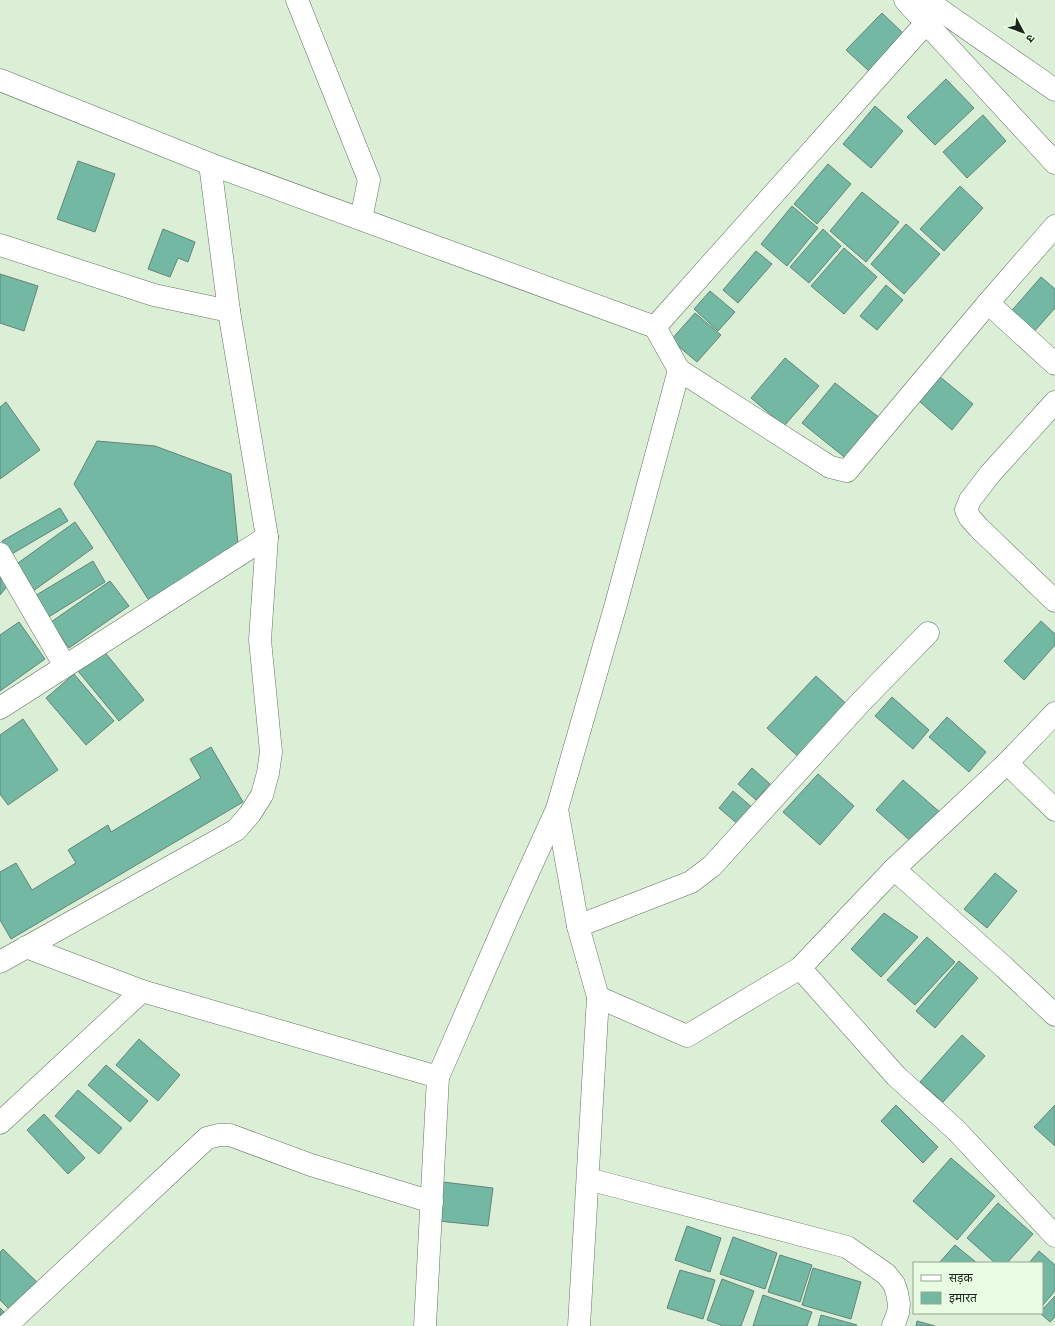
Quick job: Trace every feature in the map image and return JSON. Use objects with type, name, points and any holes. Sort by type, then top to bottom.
[{"type":"street","points":[[905,0],[1055,163]]},
{"type":"street","points":[[926,0],[1055,90]]},
{"type":"street","points":[[300,2],[369,180],[361,219]]},
{"type":"street","points":[[655,327],[926,23]]},
{"type":"street","points":[[0,80],[210,164],[655,327],[679,370],[830,467],[847,471],[988,303],[1055,226]]},
{"type":"street","points":[[0,962],[236,830],[250,814],[262,795],[268,773],[271,752],[260,640],[267,537],[229,311],[210,164]]},
{"type":"street","points":[[0,245],[154,295],[229,311]]},
{"type":"street","points":[[988,303],[1055,364]]},
{"type":"street","points":[[425,1326],[438,1077],[557,809],[616,604],[679,370]]},
{"type":"street","points":[[1055,402],[990,474],[970,500],[966,510],[970,518],[979,528],[1055,601]]},
{"type":"street","points":[[0,708],[267,537]]},
{"type":"street","points":[[0,554],[64,666]]},
{"type":"street","points":[[578,926],[691,882],[712,866],[860,702],[928,634]]},
{"type":"street","points":[[598,997],[687,1036],[800,968],[894,869],[1008,763],[1055,713]]},
{"type":"street","points":[[1008,763],[1055,810]]},
{"type":"street","points":[[557,809],[578,926],[598,997],[579,1326]]},
{"type":"street","points":[[894,869],[1005,968],[1055,1015]]},
{"type":"street","points":[[26,947],[142,991],[438,1077]]},
{"type":"street","points":[[800,968],[896,1076],[956,1130],[1055,1236]]},
{"type":"street","points":[[0,1123],[142,991]]},
{"type":"street","points":[[6,1326],[207,1138],[219,1135],[230,1135],[311,1165],[432,1202]]},
{"type":"street","points":[[588,1179],[847,1247],[886,1274],[894,1284],[899,1304],[898,1313],[893,1326]]},
{"type":"building","points":[[882,13],[905,35],[870,72],[846,50]]},
{"type":"building","points":[[946,79],[974,108],[935,145],[907,117]]},
{"type":"building","points":[[875,106],[903,131],[871,168],[843,144]]},
{"type":"building","points":[[983,115],[1006,141],[967,178],[943,152]]},
{"type":"building","points":[[78,161],[115,174],[95,232],[57,219]]},
{"type":"building","points":[[828,164],[851,184],[817,224],[794,204]]},
{"type":"building","points":[[960,186],[983,208],[944,251],[920,229]]},
{"type":"building","points":[[862,192],[899,222],[866,262],[830,231]]},
{"type":"building","points":[[792,206],[818,228],[787,266],[761,244]]},
{"type":"building","points":[[906,224],[940,254],[904,294],[871,264]]},
{"type":"building","points":[[163,229],[195,242],[188,262],[178,258],[170,277],[148,269]]},
{"type":"building","points":[[823,229],[841,246],[809,283],[790,267]]},
{"type":"building","points":[[844,248],[877,277],[844,314],[811,286]]},
{"type":"building","points":[[756,251],[772,264],[738,303],[723,290]]},
{"type":"building","points":[[0,274],[38,286],[24,331],[0,323]]},
{"type":"building","points":[[1041,277],[1055,289],[1055,308],[1024,343],[1001,323]]},
{"type":"building","points":[[886,285],[903,300],[877,330],[860,316]]},
{"type":"building","points":[[710,291],[735,312],[718,331],[694,309]]},
{"type":"building","points":[[695,313],[721,335],[697,362],[671,340]]},
{"type":"building","points":[[785,358],[819,386],[784,426],[751,398]]},
{"type":"building","points":[[939,376],[973,404],[952,430],[919,401]]},
{"type":"building","points":[[835,383],[881,419],[848,460],[802,423]]},
{"type":"building","points":[[6,402],[40,450],[0,479],[0,407]]},
{"type":"building","points":[[97,441],[155,446],[231,474],[238,544],[150,602],[74,484]]},
{"type":"building","points":[[60,508],[68,521],[10,555],[2,541]]},
{"type":"building","points":[[75,522],[93,548],[29,594],[11,568]]},
{"type":"building","points":[[93,561],[105,582],[47,618],[33,597]]},
{"type":"building","points":[[0,576],[9,584],[0,595]]},
{"type":"building","points":[[110,581],[129,606],[69,648],[51,622]]},
{"type":"building","points":[[1041,621],[1055,634],[1055,645],[1024,680],[1004,661]]},
{"type":"building","points":[[19,622],[45,659],[0,691],[0,635]]},
{"type":"building","points":[[103,650],[144,700],[119,721],[78,671]]},
{"type":"building","points":[[74,674],[114,721],[86,745],[46,698]]},
{"type":"building","points":[[816,676],[852,709],[803,761],[767,728]]},
{"type":"building","points":[[892,697],[929,730],[913,749],[875,716]]},
{"type":"building","points":[[947,717],[986,752],[969,772],[929,737]]},
{"type":"building","points":[[23,719],[58,770],[8,805],[0,794],[0,735]]},
{"type":"building","points":[[211,747],[243,802],[11,939],[0,920],[0,872],[16,863],[32,890],[76,863],[68,850],[108,825],[111,832],[201,778],[190,759]]},
{"type":"building","points":[[752,768],[770,784],[756,800],[738,784]]},
{"type":"building","points":[[818,774],[854,806],[820,845],[783,812]]},
{"type":"building","points":[[903,780],[942,814],[915,845],[876,810]]},
{"type":"building","points":[[733,791],[753,808],[739,825],[719,808]]},
{"type":"building","points":[[995,873],[1017,891],[987,928],[964,909]]},
{"type":"building","points":[[884,913],[918,937],[881,977],[851,949]]},
{"type":"building","points":[[927,937],[955,962],[915,1005],[887,980]]},
{"type":"building","points":[[959,961],[978,978],[935,1028],[916,1011]]},
{"type":"building","points":[[962,1035],[985,1056],[943,1102],[920,1082]]},
{"type":"building","points":[[139,1039],[180,1075],[158,1101],[116,1065]]},
{"type":"building","points":[[106,1065],[148,1101],[130,1122],[88,1085]]},
{"type":"building","points":[[78,1090],[122,1128],[99,1154],[55,1116]]},
{"type":"building","points":[[896,1105],[938,1147],[923,1163],[881,1121]]},
{"type":"building","points":[[1055,1105],[1055,1146],[1034,1127]]},
{"type":"building","points":[[44,1114],[85,1158],[68,1174],[27,1130]]},
{"type":"building","points":[[951,1158],[995,1196],[957,1240],[913,1201]]},
{"type":"building","points":[[443,1182],[493,1188],[488,1226],[438,1221]]},
{"type":"building","points":[[998,1203],[1033,1234],[1008,1262],[994,1262],[967,1238]]},
{"type":"building","points":[[687,1226],[721,1238],[710,1272],[675,1260]]},
{"type":"building","points":[[733,1237],[777,1253],[765,1289],[720,1274]]},
{"type":"building","points":[[955,1245],[976,1262],[940,1262]]},
{"type":"building","points":[[3,1249],[39,1284],[12,1312],[0,1300],[0,1252]]},
{"type":"building","points":[[1039,1251],[1055,1265],[1055,1291],[1043,1305],[1043,1262],[1030,1262]]},
{"type":"building","points":[[780,1255],[812,1265],[800,1302],[768,1292]]},
{"type":"building","points":[[813,1268],[861,1282],[851,1319],[802,1305]]},
{"type":"building","points":[[680,1270],[715,1280],[703,1319],[667,1308]]},
{"type":"building","points":[[722,1279],[754,1291],[741,1326],[723,1326],[707,1320]]},
{"type":"building","points":[[763,1295],[812,1312],[807,1326],[753,1326]]},
{"type":"building","points":[[1055,1296],[1055,1317],[1050,1322],[1041,1314],[1043,1314],[1043,1309]]},
{"type":"building","points":[[0,1308],[4,1312],[0,1316]]},
{"type":"building","points":[[821,1315],[857,1325],[818,1326]]},
{"type":"building","points":[[917,1321],[935,1326],[916,1326]]}]
